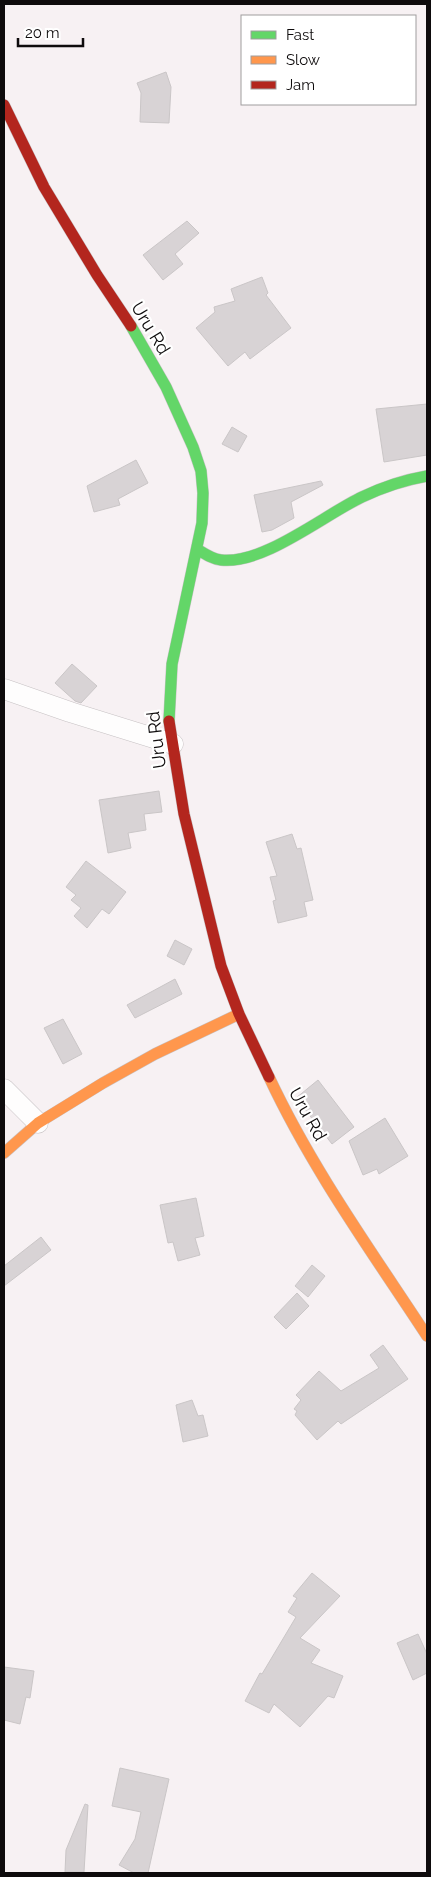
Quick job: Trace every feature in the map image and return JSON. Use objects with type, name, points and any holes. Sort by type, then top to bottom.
[{"type":"street","name":"Uru Rd","points":[[4,106],[44,187],[97,275],[133,329],[166,387],[201,471],[203,493],[202,523],[172,664],[168,716],[184,814],[222,966],[239,1014],[287,1116],[340,1204],[427,1336]]},
{"type":"street","points":[[197,549],[214,559],[247,558],[277,546],[351,502],[393,484],[414,477],[427,476]]},
{"type":"street","points":[[4,689],[173,744]]},
{"type":"street","points":[[4,1153],[38,1123],[155,1054],[239,1014]]},
{"type":"street","points":[[4,1089],[38,1123]]},
{"type":"building","points":[[166,72],[171,87],[169,123],[140,122],[141,93],[137,83]]},
{"type":"building","points":[[187,221],[199,233],[175,254],[183,264],[163,280],[143,255]]},
{"type":"building","points":[[262,277],[268,293],[266,295],[291,328],[250,359],[245,352],[228,366],[196,328],[215,312],[214,307],[235,301],[231,289]]},
{"type":"building","points":[[427,404],[427,455],[384,462],[376,409]]},
{"type":"building","points":[[232,427],[247,436],[238,452],[222,444]]},
{"type":"building","points":[[136,460],[148,483],[118,499],[120,505],[94,512],[87,486]]},
{"type":"building","points":[[321,481],[323,485],[291,502],[294,518],[272,530],[262,532],[254,495]]},
{"type":"building","points":[[72,664],[97,686],[81,703],[75,701],[55,683]]},
{"type":"building","points":[[159,791],[162,812],[144,814],[146,830],[128,833],[131,848],[108,853],[99,800]]},
{"type":"building","points":[[292,834],[297,849],[301,848],[313,900],[304,902],[307,916],[278,923],[273,901],[276,900],[270,877],[277,876],[266,842]]},
{"type":"building","points":[[86,861],[126,892],[109,914],[102,909],[87,928],[74,916],[81,908],[71,900],[76,895],[66,887]]},
{"type":"building","points":[[175,940],[192,949],[184,965],[167,956]]},
{"type":"building","points":[[175,979],[182,994],[135,1018],[127,1005]]},
{"type":"building","points":[[63,1019],[82,1054],[63,1064],[44,1028]]},
{"type":"building","points":[[318,1080],[354,1127],[332,1144],[296,1098]]},
{"type":"building","points":[[385,1118],[408,1156],[379,1174],[377,1169],[363,1175],[349,1141]]},
{"type":"building","points":[[196,1198],[204,1236],[195,1238],[200,1255],[178,1261],[173,1242],[168,1243],[160,1205]]},
{"type":"building","points":[[41,1237],[51,1250],[4,1286],[4,1266]]},
{"type":"building","points":[[312,1265],[325,1276],[308,1297],[295,1286]]},
{"type":"building","points":[[297,1293],[309,1306],[286,1329],[274,1317]]},
{"type":"building","points":[[383,1345],[408,1379],[341,1424],[338,1421],[317,1440],[295,1415],[297,1411],[294,1409],[301,1400],[296,1395],[319,1371],[341,1391],[379,1368],[370,1355]]},
{"type":"building","points":[[192,1400],[198,1416],[203,1415],[208,1436],[183,1442],[176,1405]]},
{"type":"building","points":[[312,1573],[340,1596],[300,1638],[320,1650],[311,1663],[343,1676],[334,1698],[328,1696],[300,1727],[274,1704],[269,1713],[245,1701],[260,1673],[262,1674],[296,1617],[288,1612],[297,1598],[293,1596]]},
{"type":"building","points":[[418,1634],[427,1654],[427,1673],[413,1680],[397,1643]]},
{"type":"building","points":[[4,1667],[34,1671],[30,1698],[26,1697],[20,1724],[4,1720]]},
{"type":"building","points":[[120,1768],[169,1779],[148,1873],[134,1873],[119,1865],[135,1839],[141,1812],[112,1806]]},
{"type":"building","points":[[85,1804],[88,1805],[84,1872],[65,1872],[66,1850]]},
{"type":"traffic: fast","points":[[131,326],[166,387],[193,447],[201,471],[203,493],[202,523],[172,664],[169,721]]},
{"type":"traffic: fast","points":[[197,549],[221,560],[255,555],[293,537],[362,497],[394,484],[427,476]]},
{"type":"traffic: slow","points":[[4,1153],[38,1123],[103,1083],[155,1054],[239,1014]]},
{"type":"traffic: slow","points":[[269,1077],[323,1177],[427,1336]]},
{"type":"traffic: jam","points":[[4,105],[44,187],[97,275],[131,326]]},
{"type":"traffic: jam","points":[[169,721],[184,814],[221,966],[239,1014],[269,1077]]}]
